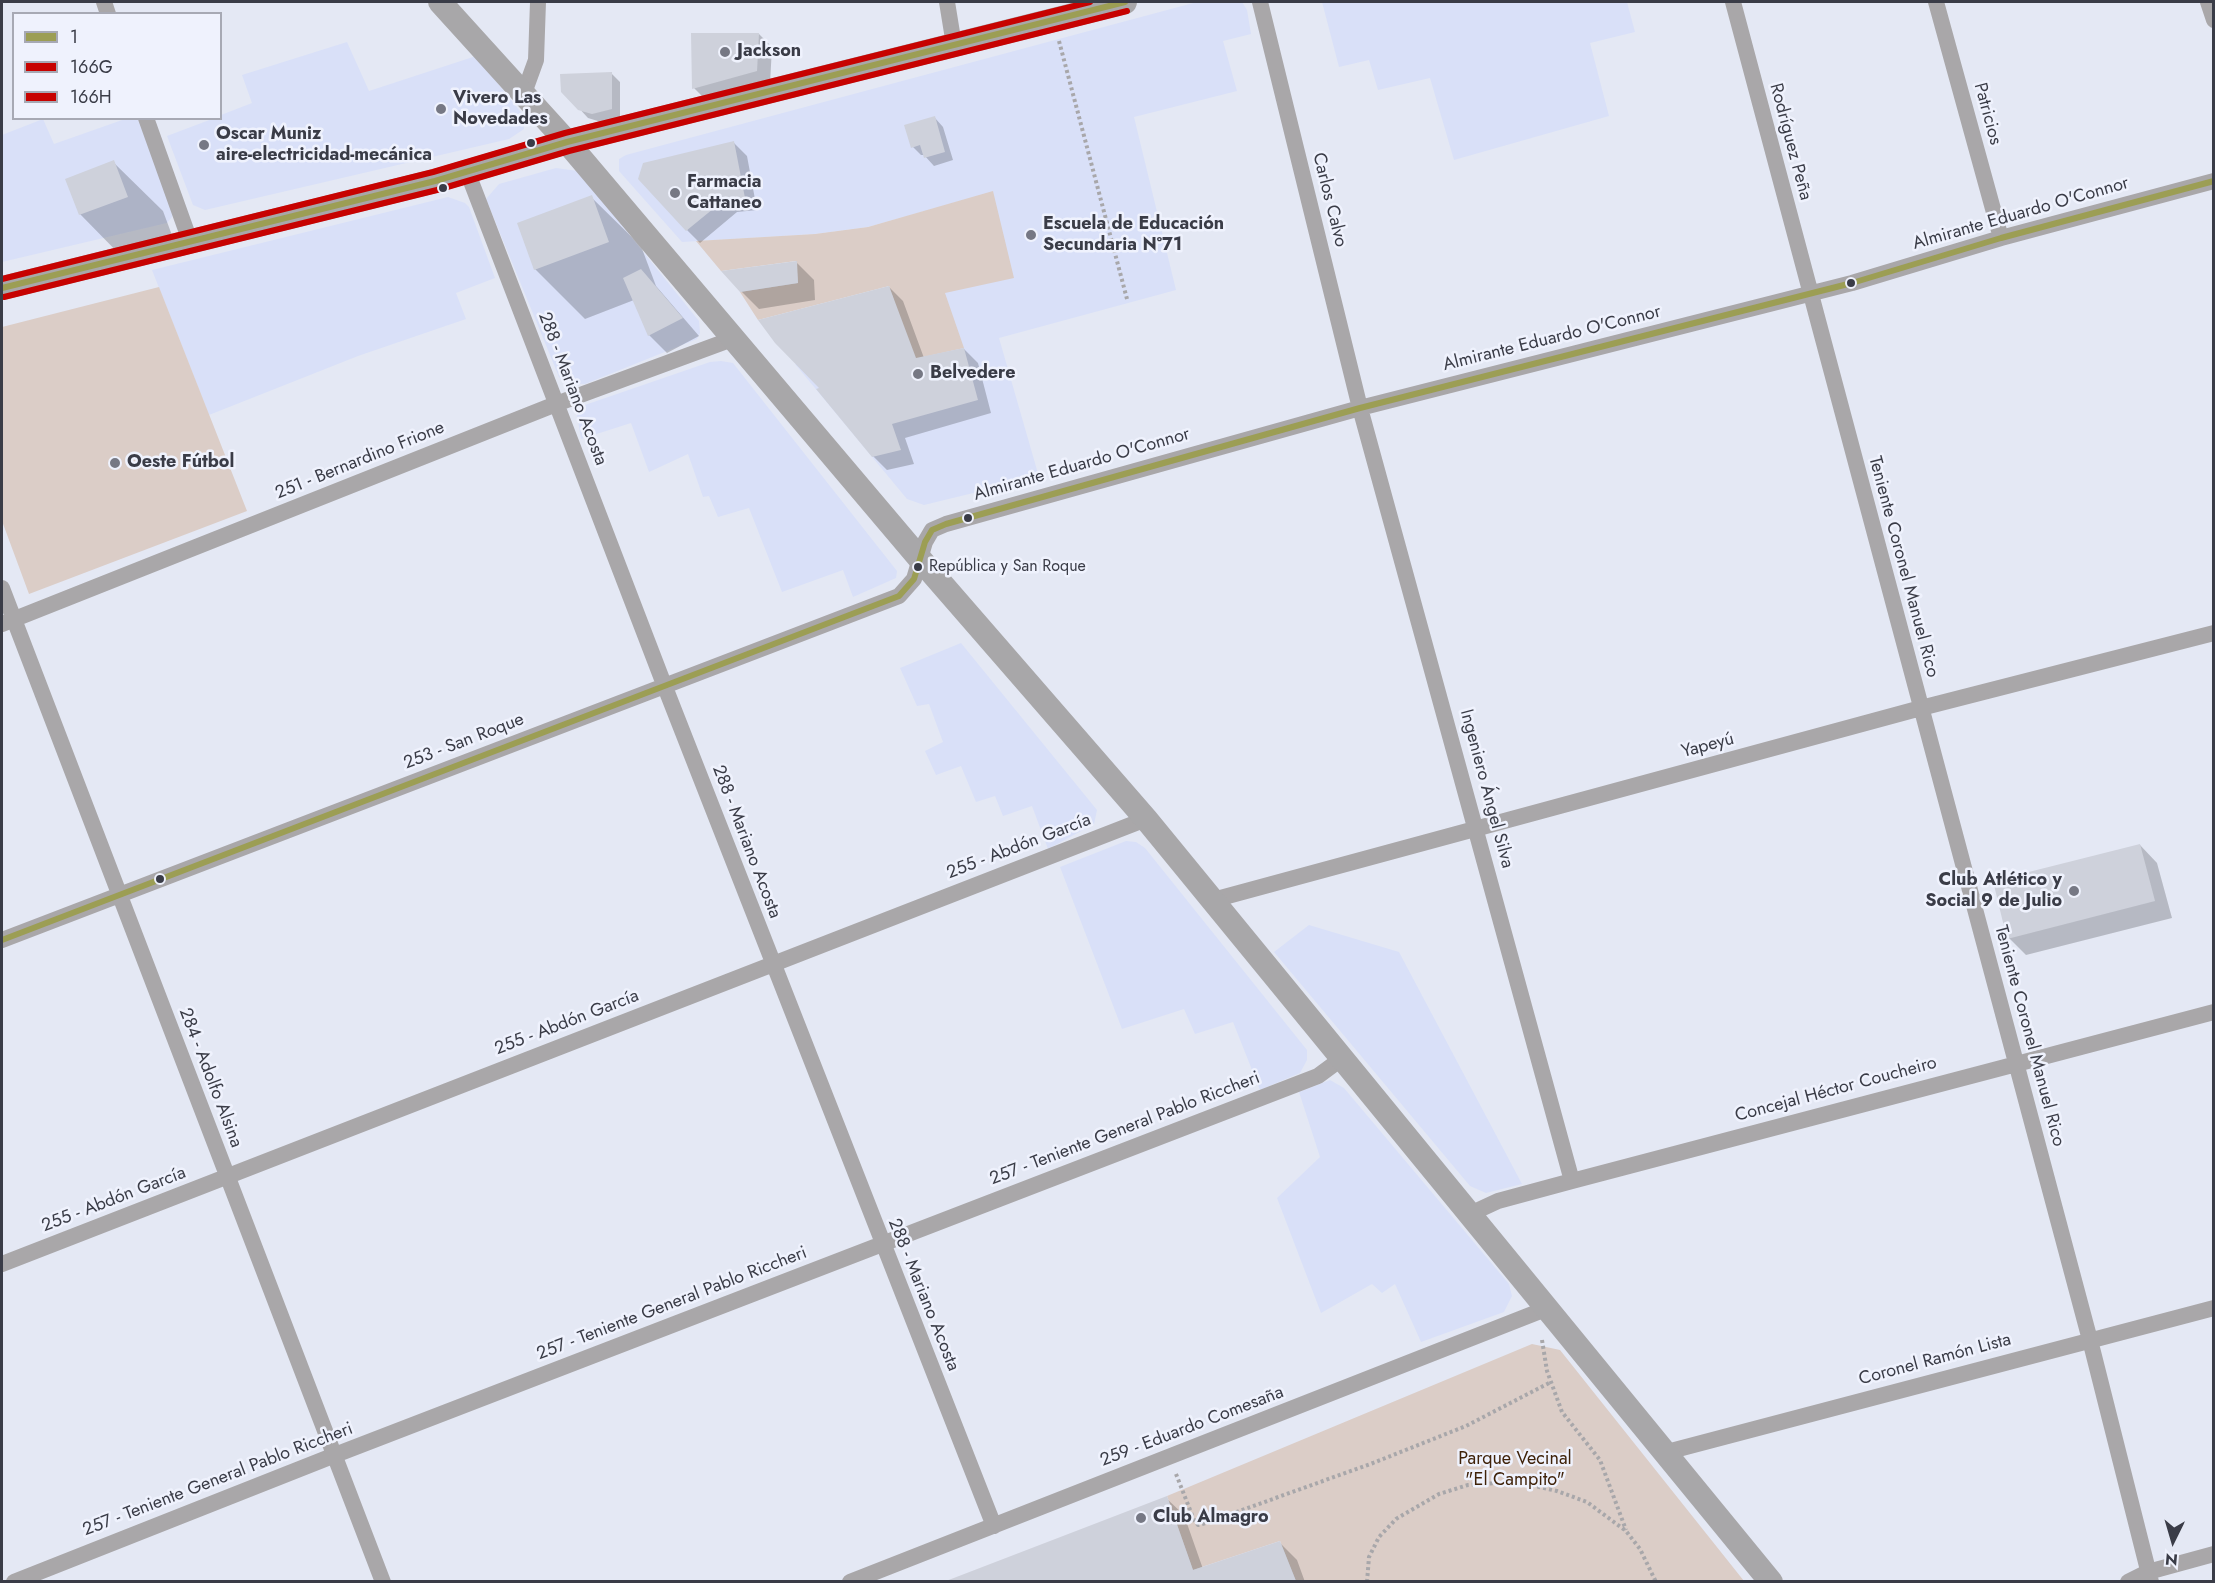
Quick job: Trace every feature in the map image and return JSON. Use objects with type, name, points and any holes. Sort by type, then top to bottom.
[{"type":"main road","points":[[440,2],[567,142],[920,559],[1146,819],[1771,1581]]},
{"type":"main road","points":[[2,288],[467,171],[567,142],[1125,2]]},
{"type":"main road","points":[[1749,1555],[1766,1581]]},
{"type":"street","points":[[524,93],[537,53],[538,2]]},
{"type":"street","points":[[947,2],[954,45]]},
{"type":"street","name":"Carlos Calvo","points":[[1260,2],[1360,408]]},
{"type":"street","name":"Rodríguez Peña","points":[[1733,2],[1809,293]]},
{"type":"street","name":"Patricios","points":[[1936,2],[2001,238]]},
{"type":"street","points":[[2208,2],[2214,20]]},
{"type":"street","points":[[147,120],[189,241]]},
{"type":"street","name":"288 - Mariano Acosta","points":[[467,171],[772,963],[994,1526]]},
{"type":"street","name":"Almirante Eduardo O'Connor","points":[[920,559],[925,542],[932,530],[946,524],[1360,408],[1809,293],[2001,238],[2214,181]]},
{"type":"street","name":"Teniente Coronel Manuel Rico","points":[[1809,293],[2090,1340],[2150,1576]]},
{"type":"street","name":"251 - Bernardino Frione","points":[[8,622],[556,404],[735,338]]},
{"type":"street","name":"Ingeniero Ángel Silva","points":[[1360,408],[1572,1181]]},
{"type":"street","name":"253 - San Roque","points":[[2,940],[899,596],[914,579],[920,559]]},
{"type":"street","name":"284 - Adolfo Alsina","points":[[2,588],[8,622],[118,894],[383,1581]]},
{"type":"street","name":"Yapeyú","points":[[1214,900],[1921,708],[2214,633]]},
{"type":"street","name":"255 - Abdón García","points":[[2,1264],[1146,819]]},
{"type":"street","name":"Concejal Héctor Coucheiro","points":[[1470,1214],[1498,1202],[1572,1181],[2016,1062],[2214,1012]]},
{"type":"street","name":"257 - Teniente General Pablo Riccheri","points":[[14,1581],[1318,1076],[1341,1059]]},
{"type":"street","name":"259 - Eduardo Comesaña","points":[[850,1581],[1548,1308]]},
{"type":"street","name":"Coronel Ramón Lista","points":[[1667,1452],[2214,1308]]},
{"type":"street","points":[[2128,1581],[2150,1576],[2214,1554]]},
{"type":"path","points":[[1059,41],[1127,299]]},
{"type":"path","points":[[1542,1338],[1547,1371],[1562,1412],[1600,1460],[1626,1531]]},
{"type":"path","points":[[1170,1457],[1198,1525],[1326,1480],[1456,1430],[1551,1382]]},
{"type":"path","points":[[1367,1581],[1369,1557],[1379,1537],[1396,1519],[1439,1494],[1468,1485],[1496,1482],[1526,1484],[1557,1491],[1587,1502],[1626,1531],[1640,1549],[1656,1581]]},
{"type":"shaded area","points":[[1197,2],[1242,2],[1247,10],[1251,34],[1223,41],[1237,91],[1134,117],[1176,290],[999,338],[1039,477],[924,505],[907,499],[795,364],[907,333],[945,293],[993,192],[868,227],[815,234],[682,242],[619,171],[619,159],[626,155]]},
{"type":"shaded area","points":[[1322,2],[1627,2],[1635,32],[1590,43],[1609,116],[1454,160],[1430,78],[1378,90],[1369,60],[1339,67]]},
{"type":"shaded area","points":[[347,42],[369,91],[476,56],[523,115],[524,129],[509,139],[205,210],[193,205],[167,136],[209,120],[222,120],[222,115],[252,103],[242,75]]},
{"type":"shaded area","points":[[43,120],[54,144],[122,120],[139,120],[173,208],[172,217],[167,223],[2,262],[2,135]]},
{"type":"shaded area","points":[[556,168],[578,171],[699,321],[700,333],[697,339],[585,384],[565,383],[559,377],[486,199],[499,184]]},
{"type":"shaded area","points":[[448,197],[465,203],[469,207],[495,278],[456,293],[466,319],[358,356],[209,415],[152,270]]},
{"type":"shaded area","points":[[710,362],[733,363],[897,571],[896,578],[853,597],[843,570],[782,592],[749,508],[718,517],[709,496],[703,497],[688,454],[649,472],[631,423],[581,439],[577,414],[582,406]]},
{"type":"shaded area","points":[[961,643],[1097,810],[1094,824],[1048,849],[1032,806],[1003,816],[995,796],[976,802],[961,766],[936,775],[925,751],[943,742],[929,704],[917,706],[900,668]]},
{"type":"shaded area","points":[[1126,841],[1136,842],[1145,848],[1307,1050],[1307,1060],[1300,1073],[1260,1090],[1233,1022],[1195,1034],[1184,1009],[1122,1029],[1060,867]]},
{"type":"shaded area","points":[[1309,925],[1399,952],[1522,1184],[1486,1193],[1470,1186],[1274,952]]},
{"type":"shaded area","points":[[1330,1080],[1344,1088],[1509,1284],[1512,1296],[1504,1312],[1421,1342],[1395,1284],[1382,1293],[1372,1284],[1321,1313],[1277,1198],[1320,1157],[1299,1092]]},
{"type":"green space","points":[[993,191],[1014,278],[945,293],[964,348],[914,359],[889,286],[758,320],[740,292],[798,283],[796,261],[721,271],[696,241],[815,234],[868,227]]},
{"type":"green space","name":"Oeste Fútbol","points":[[159,287],[247,511],[29,594],[2,521],[2,327]]},
{"type":"green space","name":"Parque Vecinal \"El Campito\"","points":[[1532,1344],[1560,1350],[1744,1581],[1296,1581],[1280,1541],[1193,1570],[1167,1496]]},
{"type":"building","name":"Jackson","points":[[691,33],[759,33],[757,71],[692,89]]},
{"type":"building","points":[[612,72],[612,109],[592,114],[578,110],[561,92],[560,74]]},
{"type":"building","points":[[935,116],[945,152],[924,158],[920,145],[911,148],[904,125]]},
{"type":"building","points":[[734,141],[745,198],[724,200],[686,231],[638,179],[643,163]]},
{"type":"building","points":[[114,160],[128,197],[79,215],[65,179]]},
{"type":"building","points":[[592,195],[609,242],[534,270],[517,223]]},
{"type":"building","points":[[797,261],[798,283],[740,292],[721,271]]},
{"type":"building","points":[[641,269],[683,318],[648,336],[623,278]]},
{"type":"building","points":[[889,286],[916,358],[964,348],[978,400],[892,424],[901,450],[872,457],[816,389],[819,388],[775,343],[758,320]]},
{"type":"building","name":"Club Atlético y Social 9 de Julio","points":[[2140,844],[2155,901],[2007,939],[1993,881]]},
{"type":"building","name":"Club Almagro","points":[[1167,1496],[1193,1570],[1280,1541],[1296,1581],[946,1581]]},
{"type":"transit line","name":"166H","points":[[2,279],[433,172],[565,133],[1090,2]]},
{"type":"transit line","name":"1","points":[[2,288],[435,181],[567,142],[1125,2]]},
{"type":"transit line","name":"166G","points":[[4,297],[437,190],[569,151],[1127,11]]},
{"type":"transit line","name":"1","points":[[2,940],[899,596],[914,579],[925,542],[932,530],[946,524],[1360,408],[1852,283],[2001,238],[2214,181]]},
{"type":"place","name":"Jackson","points":[[725,52]]},
{"type":"place","name":"Vivero Las Novedades","points":[[441,109]]},
{"type":"place","name":"Oscar Muniz aire-electricidad-mecánica","points":[[204,145]]},
{"type":"place","name":"Farmacia Cattaneo","points":[[675,193]]},
{"type":"place","name":"Escuela de Educación Secundaria N°71","points":[[1031,235]]},
{"type":"place","name":"Belvedere","points":[[918,374]]},
{"type":"place","name":"Oeste Fútbol","points":[[115,463]]},
{"type":"place","name":"República y San Roque","points":[[918,567]]},
{"type":"place","name":"Club Atlético y Social 9 de Julio","points":[[2074,891]]},
{"type":"place","name":"Club Almagro","points":[[1141,1518]]}]
